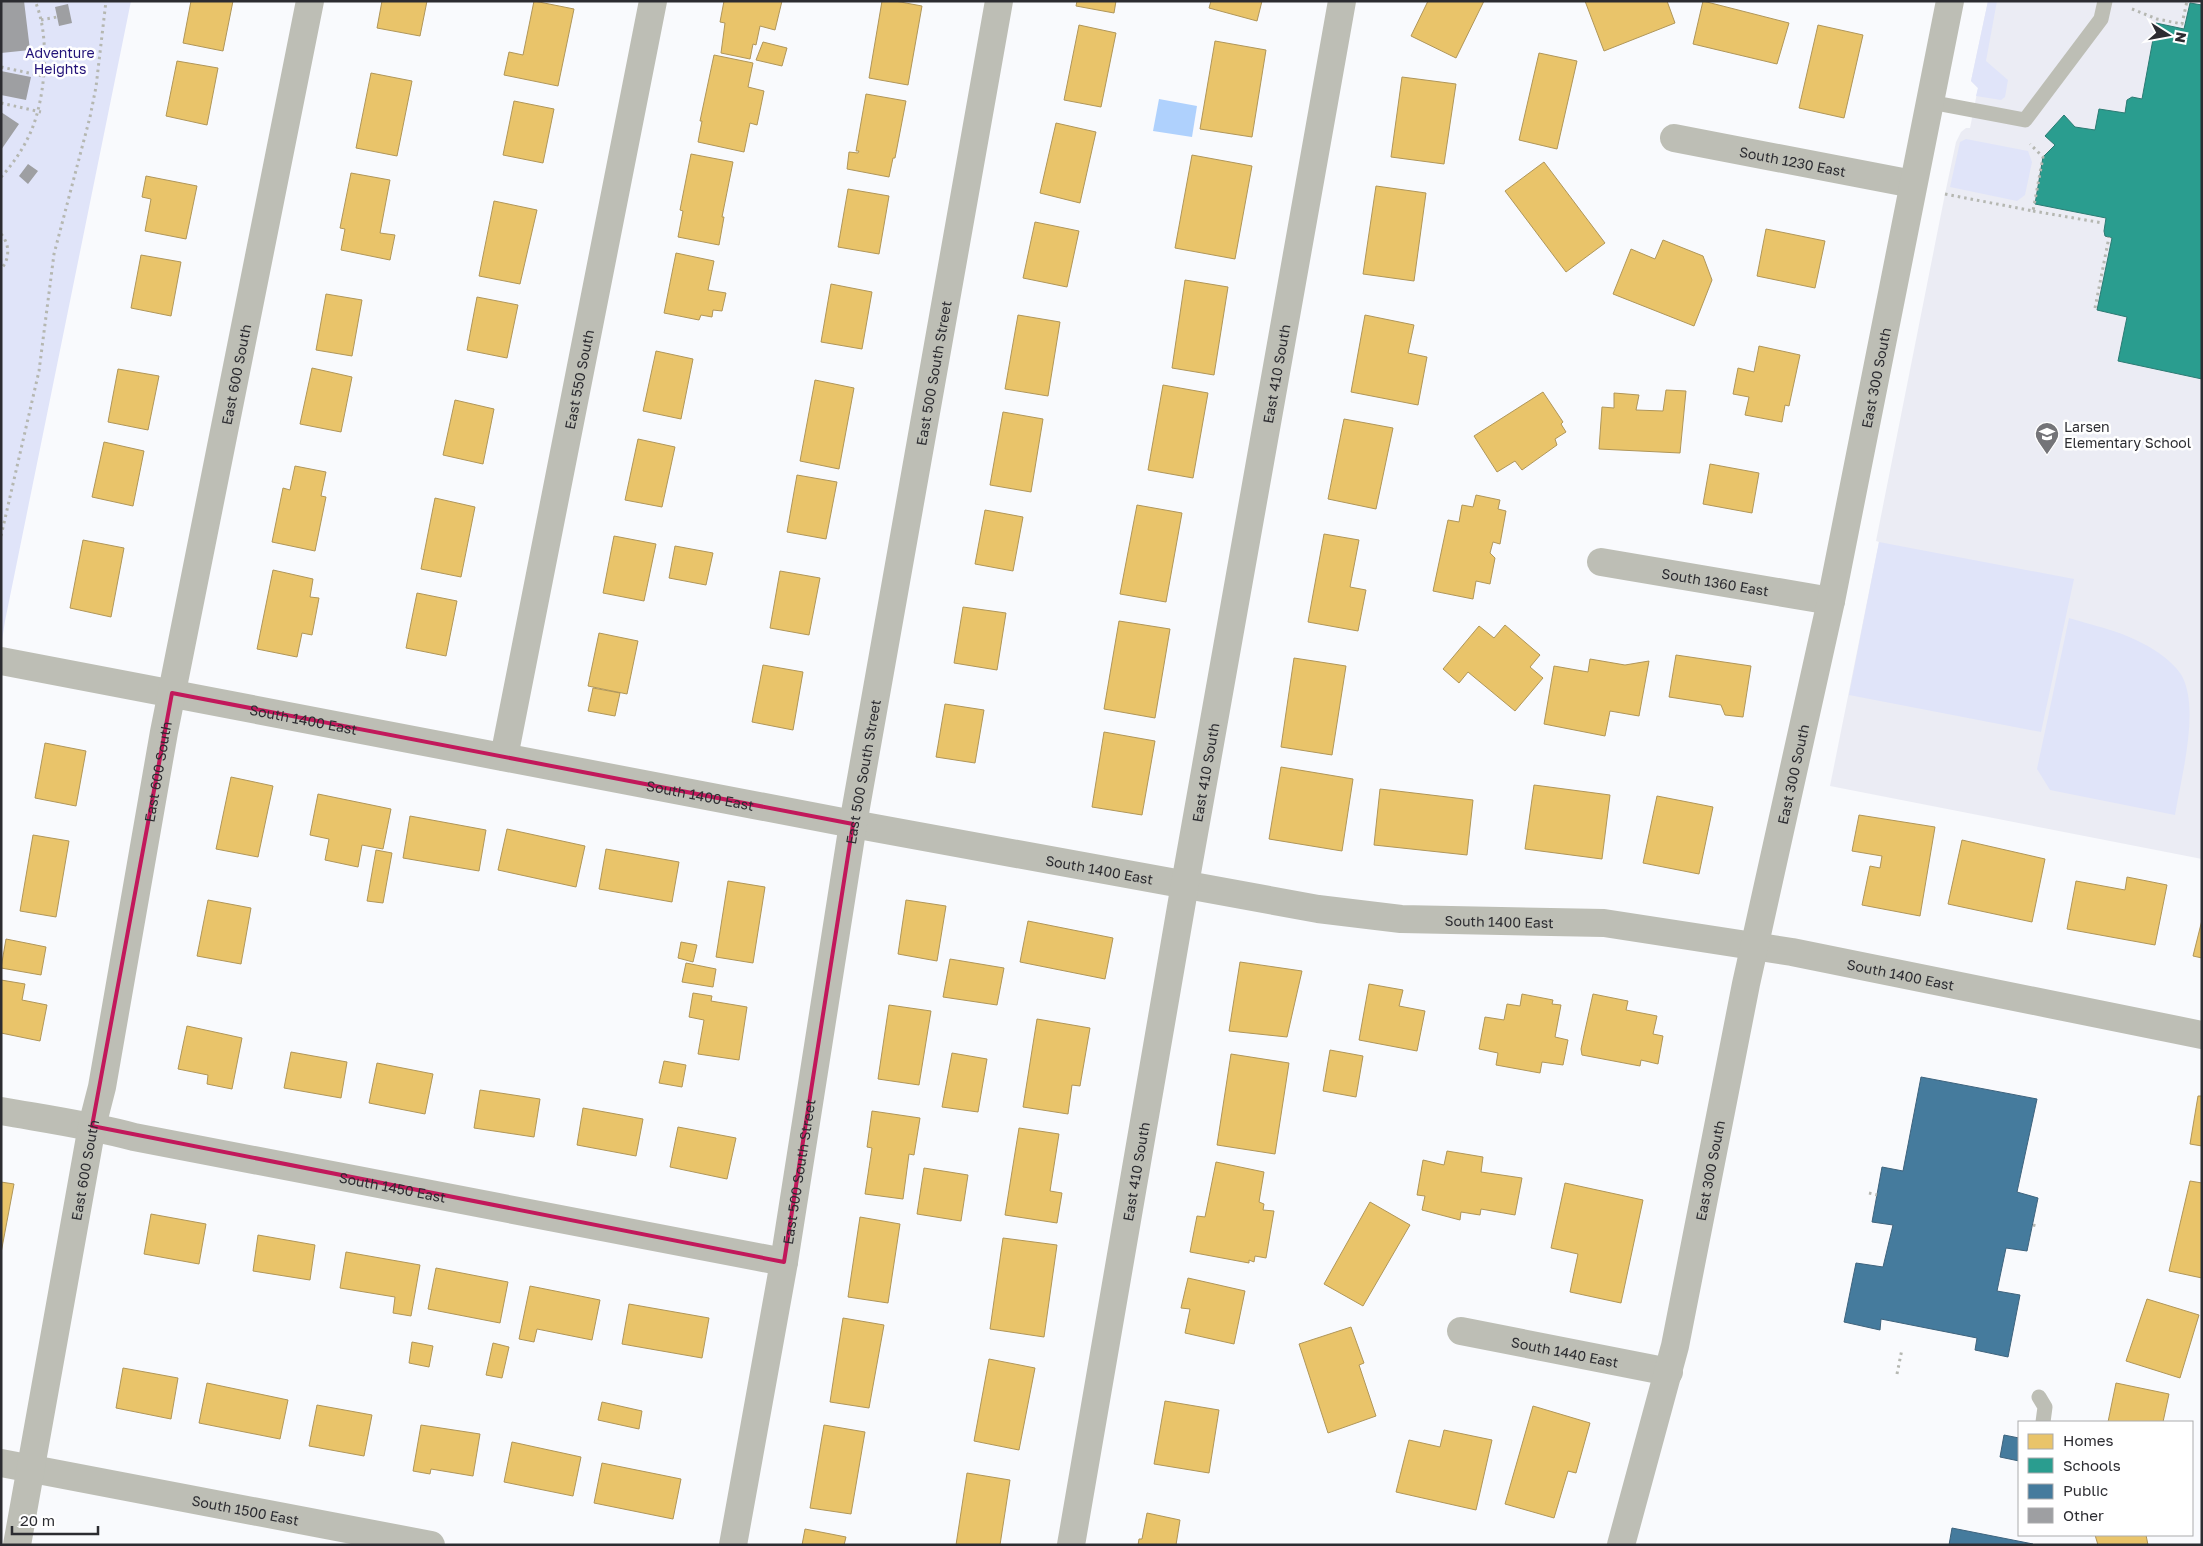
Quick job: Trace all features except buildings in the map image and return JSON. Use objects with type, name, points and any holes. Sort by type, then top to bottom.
[{"type":"street","name":"East 600 South","points":[[17,1545],[92,1126],[102,1087],[172,693],[310,1]]},
{"type":"street","name":"East 550 South","points":[[504,757],[653,1]]},
{"type":"street","name":"East 500 South Street","points":[[733,1545],[784,1262],[853,824],[999,1]]},
{"type":"street","name":"East 410 South","points":[[1071,1545],[1185,884],[1342,1]]},
{"type":"street","name":"East 300 South","points":[[1621,1545],[1669,1372],[1744,994],[1756,947],[1831,601],[1912,184],[1950,1]]},
{"type":"street","name":"South 1230 East","points":[[1674,138],[1912,184]]},
{"type":"street","name":"South 1360 East","points":[[1601,562],[1831,601]]},
{"type":"street","name":"South 1400 East","points":[[1,661],[853,824],[1318,909],[1392,918],[1604,923],[1808,956],[2202,1035]]},
{"type":"street","name":"South 1450 East","points":[[1,1111],[92,1126],[134,1137],[784,1262]]},
{"type":"street","name":"South 1440 East","points":[[1461,1331],[1669,1372]]},
{"type":"street","name":"South 1500 East","points":[[1,1463],[432,1545]]},
{"type":"lane","points":[[1930,102],[2025,120],[2101,19],[2105,1]]},
{"type":"lane","points":[[2039,1397],[2046,1407],[2043,1421]]},
{"type":"path","points":[[1,177],[13,164],[32,128],[44,76],[46,58],[41,20],[35,1]]},
{"type":"path","points":[[1,536],[39,371],[54,254],[74,184],[93,102],[106,1]]},
{"type":"path","points":[[2132,9],[2157,19],[2182,24],[2187,1]]},
{"type":"path","points":[[41,20],[57,17]]},
{"type":"path","points":[[1,68],[44,76]]},
{"type":"path","points":[[1,104],[41,112]]},
{"type":"path","points":[[2030,144],[2043,157],[2033,211]]},
{"type":"path","points":[[1944,194],[2103,223]]},
{"type":"path","points":[[1,234],[6,239],[9,253],[1,269]]},
{"type":"path","points":[[2095,308],[2109,237]]},
{"type":"path","points":[[1869,1193],[1877,1195]]},
{"type":"path","points":[[2032,1226],[2037,1226]]},
{"type":"path","points":[[1897,1374],[1902,1349]]},
{"type":"highlighted area","points":[[172,693],[853,824],[784,1262],[92,1126]]},
{"type":"shaded area","name":"Larsen Elementary School","points":[[1988,1],[2202,1],[2202,859],[1830,786],[1879,542],[1876,541],[1956,142],[1961,132],[1966,128],[1970,128],[1978,88],[1971,81]]},
{"type":"green space","name":"Adventure Heights","points":[[1,1],[131,1],[1,647]]},
{"type":"green space","points":[[1988,1],[1997,1],[1986,61],[2008,80],[2005,97],[2001,100],[1976,96],[1978,88],[1971,81]]},
{"type":"green space","points":[[1966,139],[2028,151],[2032,162],[2025,195],[2017,201],[1950,187],[1960,142]]},
{"type":"green space","points":[[1879,542],[2074,579],[2041,732],[1849,695]]},
{"type":"green space","points":[[2069,618],[2113,631],[2144,644],[2168,660],[2182,676],[2187,690],[2189,725],[2185,764],[2175,815],[2050,790],[2037,769]]},
{"type":"water","points":[[1159,99],[1197,106],[1192,137],[1153,131]]},
{"type":"place","name":"Larsen Elementary School","points":[[2047,455]]}]
